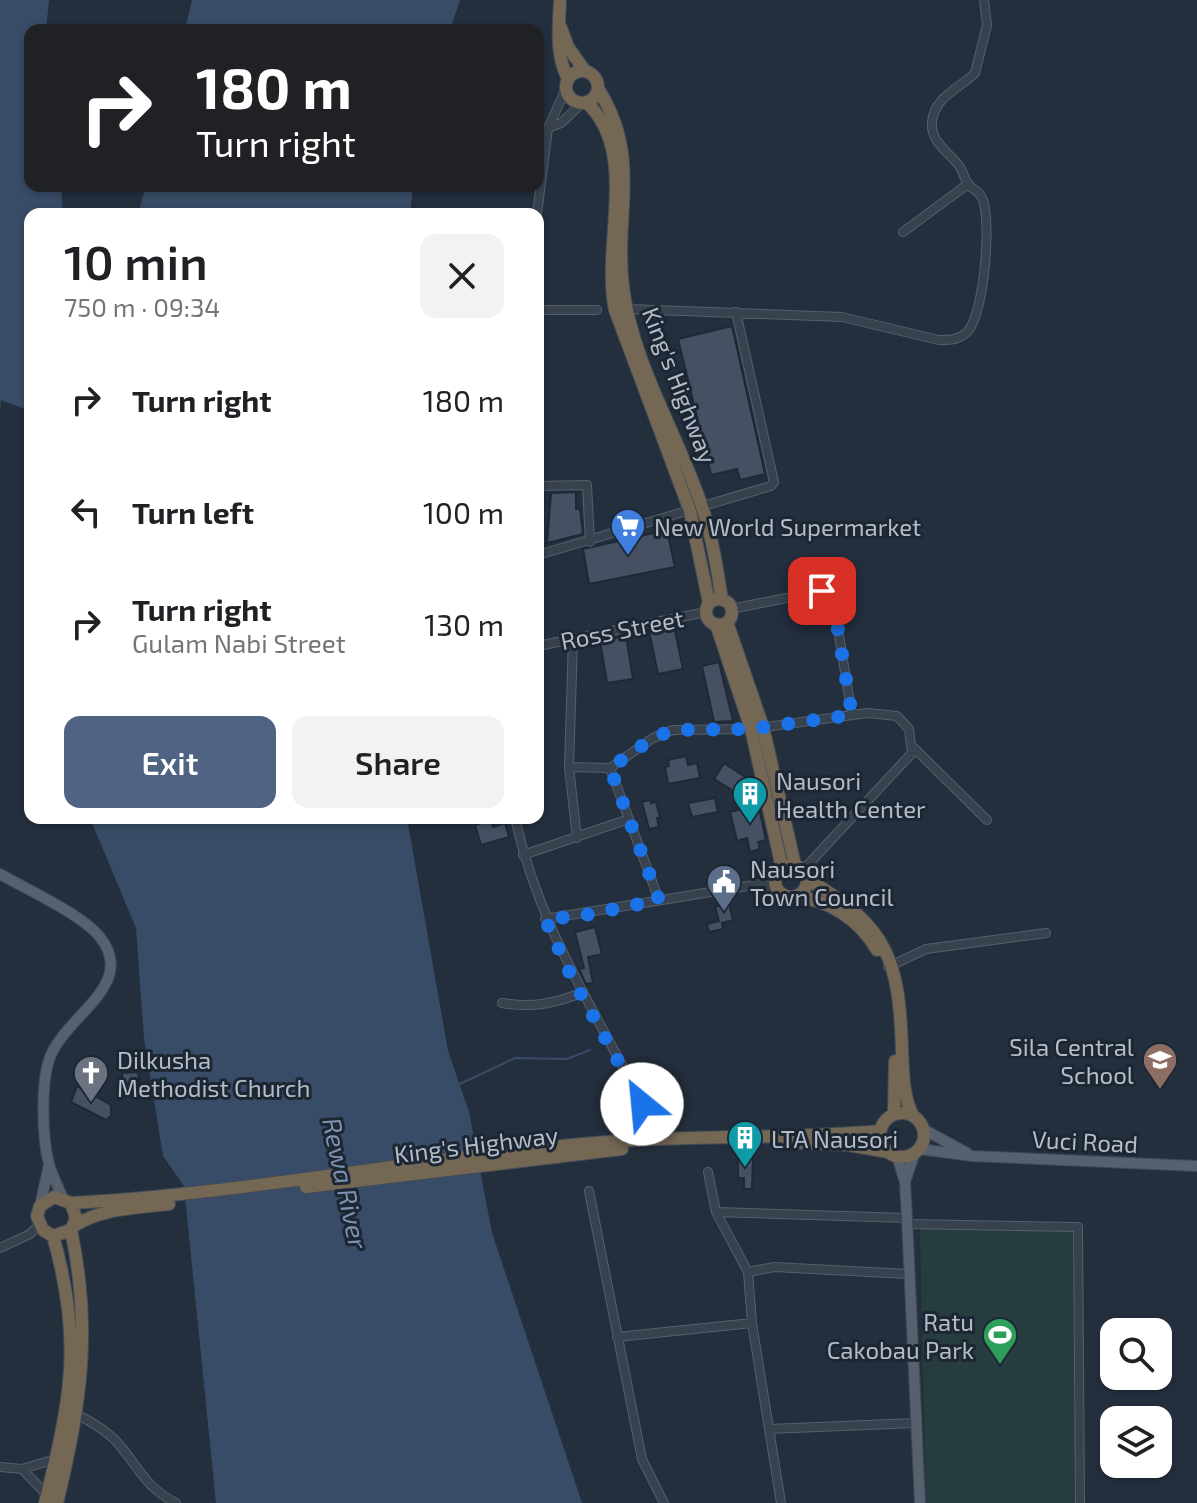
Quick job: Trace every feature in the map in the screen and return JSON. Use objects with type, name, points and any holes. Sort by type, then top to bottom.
[{"type":"highway","points":[[559,21],[568,47],[585,71],[595,76],[599,90],[595,98],[584,104],[569,96],[560,64],[559,21],[560,0]]},
{"type":"highway","points":[[567,84],[575,72],[585,71]]},
{"type":"highway","name":"King's Highway","points":[[599,90],[611,112],[623,150],[622,277],[627,309],[696,509],[719,612],[802,871]]},
{"type":"highway","name":"King's Highway","points":[[584,104],[600,116],[608,131],[614,158],[610,277],[615,310],[696,509]]},
{"type":"highway","name":"King's Highway","points":[[757,728],[779,872],[776,886],[787,895]]},
{"type":"highway","points":[[779,872],[802,871],[875,931],[900,1005],[907,1104],[923,1129],[923,1140],[917,1150],[892,1154],[883,1146],[880,1131],[884,1121],[894,1114],[913,1116]]},
{"type":"highway","points":[[787,895],[804,891],[802,871]]},
{"type":"highway","points":[[787,895],[812,897],[837,910],[869,938],[889,966],[893,1002],[894,1114]]},
{"type":"highway","name":"King's Highway","points":[[72,1228],[87,1218],[107,1212],[175,1200],[655,1138],[880,1131]]},
{"type":"highway","name":"King's Highway","points":[[523,1155],[766,1141],[849,1145],[892,1154]]},
{"type":"highway","points":[[46,1200],[67,1200],[75,1210],[72,1228],[83,1321],[78,1415],[50,1500],[64,1425],[73,1340],[68,1291],[53,1236],[39,1225],[37,1216],[46,1200]]},
{"type":"highway","name":"King's Highway","points":[[67,1200],[175,1200]]},
{"type":"highway","points":[[53,1236],[72,1228]]},
{"type":"main road","points":[[0,874],[92,929],[109,954],[111,972],[108,984],[65,1028],[49,1059],[44,1094],[49,1165],[40,1206]]},
{"type":"main road","name":"Vuci Road","points":[[923,1129],[972,1156]]},
{"type":"main road","points":[[905,1182],[917,1150]]},
{"type":"main road","name":"Vuci Road","points":[[917,1150],[972,1156],[1197,1166]]},
{"type":"main road","points":[[892,1154],[905,1182],[920,1503]]},
{"type":"main road","points":[[49,1165],[67,1200]]},
{"type":"street","points":[[627,309],[842,317],[925,338],[953,340],[960,337],[974,324],[979,310],[987,219],[981,197],[941,147],[933,132],[932,121],[935,110],[950,91],[975,73],[987,25],[984,0]]},
{"type":"street","points":[[544,159],[548,128],[567,84]]},
{"type":"street","points":[[548,128],[561,123],[584,104]]},
{"type":"street","points":[[903,232],[968,184]]},
{"type":"street","points":[[544,310],[597,310]]},
{"type":"street","points":[[544,554],[771,486],[775,477],[736,312]]},
{"type":"street","points":[[544,486],[587,485],[590,542]]},
{"type":"street","name":"Ross Street","points":[[544,645],[816,592],[826,593],[835,611],[852,715]]},
{"type":"street","points":[[573,640],[569,767],[577,838]]},
{"type":"street","points":[[569,767],[610,768],[653,738],[673,730],[757,728],[887,713],[904,721],[913,737],[914,748],[987,820]]},
{"type":"street","points":[[802,871],[914,748]]},
{"type":"street","points":[[610,768],[659,900]]},
{"type":"street","points":[[523,855],[629,819]]},
{"type":"street","points":[[516,824],[523,855],[545,919],[581,993],[642,1104]]},
{"type":"street","points":[[545,919],[581,916],[760,884],[779,872]]},
{"type":"street","points":[[760,884],[787,895]]},
{"type":"street","points":[[889,966],[926,949],[1046,933]]},
{"type":"street","points":[[502,1003],[536,1007],[552,1005],[581,993]]},
{"type":"street","points":[[708,1172],[716,1212],[748,1272],[752,1323],[781,1503]]},
{"type":"street","points":[[589,1191],[642,1459],[664,1503]]},
{"type":"street","points":[[716,1212],[1078,1227],[1080,1503]]},
{"type":"street","points":[[0,1248],[30,1234],[39,1225]]},
{"type":"street","points":[[748,1272],[774,1267],[908,1274]]},
{"type":"street","points":[[617,1337],[752,1323]]},
{"type":"street","points":[[78,1415],[99,1426],[115,1441],[155,1493],[176,1503]]},
{"type":"street","points":[[769,1429],[915,1423]]},
{"type":"street","points":[[0,1467],[22,1469],[56,1459]]},
{"type":"street","points":[[22,1469],[50,1500]]},
{"type":"green space","name":"Ratu Cakobau Park","points":[[1074,1227],[1080,1503],[926,1503],[920,1229]]},
{"type":"water","points":[[0,0],[49,0],[47,24],[24,24],[24,192],[61,192],[63,208],[24,208],[24,409],[1,400],[0,413]]},
{"type":"water","points":[[192,0],[460,0],[452,24],[186,24]]},
{"type":"water","points":[[144,192],[412,192],[411,208],[140,208]]},
{"type":"water","name":"Rewa River","points":[[93,824],[408,824],[448,1051],[469,1112],[492,1233],[582,1503],[216,1503],[184,1186],[163,1156],[144,1038],[136,928]]},
{"type":"building","points":[[732,326],[765,474],[740,480],[737,469],[711,475],[678,339]]},
{"type":"building","points":[[576,492],[576,509],[580,509],[583,534],[547,543],[551,493]]},
{"type":"building","name":"New World Supermarket","points":[[667,530],[675,567],[589,584],[583,549]]},
{"type":"building","points":[[674,626],[683,669],[658,674],[649,631]]},
{"type":"building","points":[[626,636],[633,679],[607,683],[600,641]]},
{"type":"building","points":[[719,662],[733,721],[714,722],[702,666]]},
{"type":"building","points":[[686,756],[688,765],[697,763],[700,778],[668,784],[665,767],[669,766],[668,760]]},
{"type":"building","points":[[724,763],[745,777],[735,792],[714,779]]},
{"type":"building","points":[[715,798],[718,812],[692,817],[688,803]]},
{"type":"building","name":"Nausori Health Center","points":[[757,799],[766,840],[758,842],[760,849],[750,852],[747,838],[737,841],[730,812],[742,809],[741,803]]},
{"type":"building","points":[[651,800],[651,803],[656,802],[660,817],[657,818],[659,827],[649,829],[642,802]]},
{"type":"building","points":[[492,824],[493,827],[505,824],[509,837],[481,845],[475,825]]},
{"type":"building","name":"Nausori Town Council","points":[[729,904],[733,920],[722,923],[723,929],[709,932],[707,924],[719,921],[715,907]]},
{"type":"building","points":[[595,927],[602,954],[588,957],[593,983],[586,984],[579,969],[584,968],[575,932]]},
{"type":"building","points":[[138,1072],[141,1094],[137,1094],[138,1098],[123,1095],[122,1073]]},
{"type":"building","name":"Dilkusha Methodist Church","points":[[77,1086],[111,1105],[111,1116],[106,1120],[71,1102]]},
{"type":"building","name":"LTA Nausori","points":[[738,1159],[753,1159],[752,1189],[744,1189],[744,1178],[738,1178]]},
{"type":"waterway","points":[[460,1084],[515,1058],[567,1059],[590,1050]]},
{"type":"place","name":"New World Supermarket","points":[[628,557]]},
{"type":"place","name":"Nausori Health Center","points":[[750,825]]},
{"type":"place","name":"Nausori Town Council","points":[[724,913]]},
{"type":"place","name":"Sila Central School","points":[[1160,1091]]},
{"type":"place","name":"Dilkusha Methodist Church","points":[[91,1104]]},
{"type":"place","name":"LTA Nausori","points":[[745,1169]]},
{"type":"place","name":"Ratu Cakobau Park","points":[[1000,1366]]},
{"type":"route","points":[[642,1104],[573,980],[545,919],[581,916],[659,900],[610,768],[653,738],[673,730],[751,729],[852,715],[834,606],[830,596],[822,591]]}]
